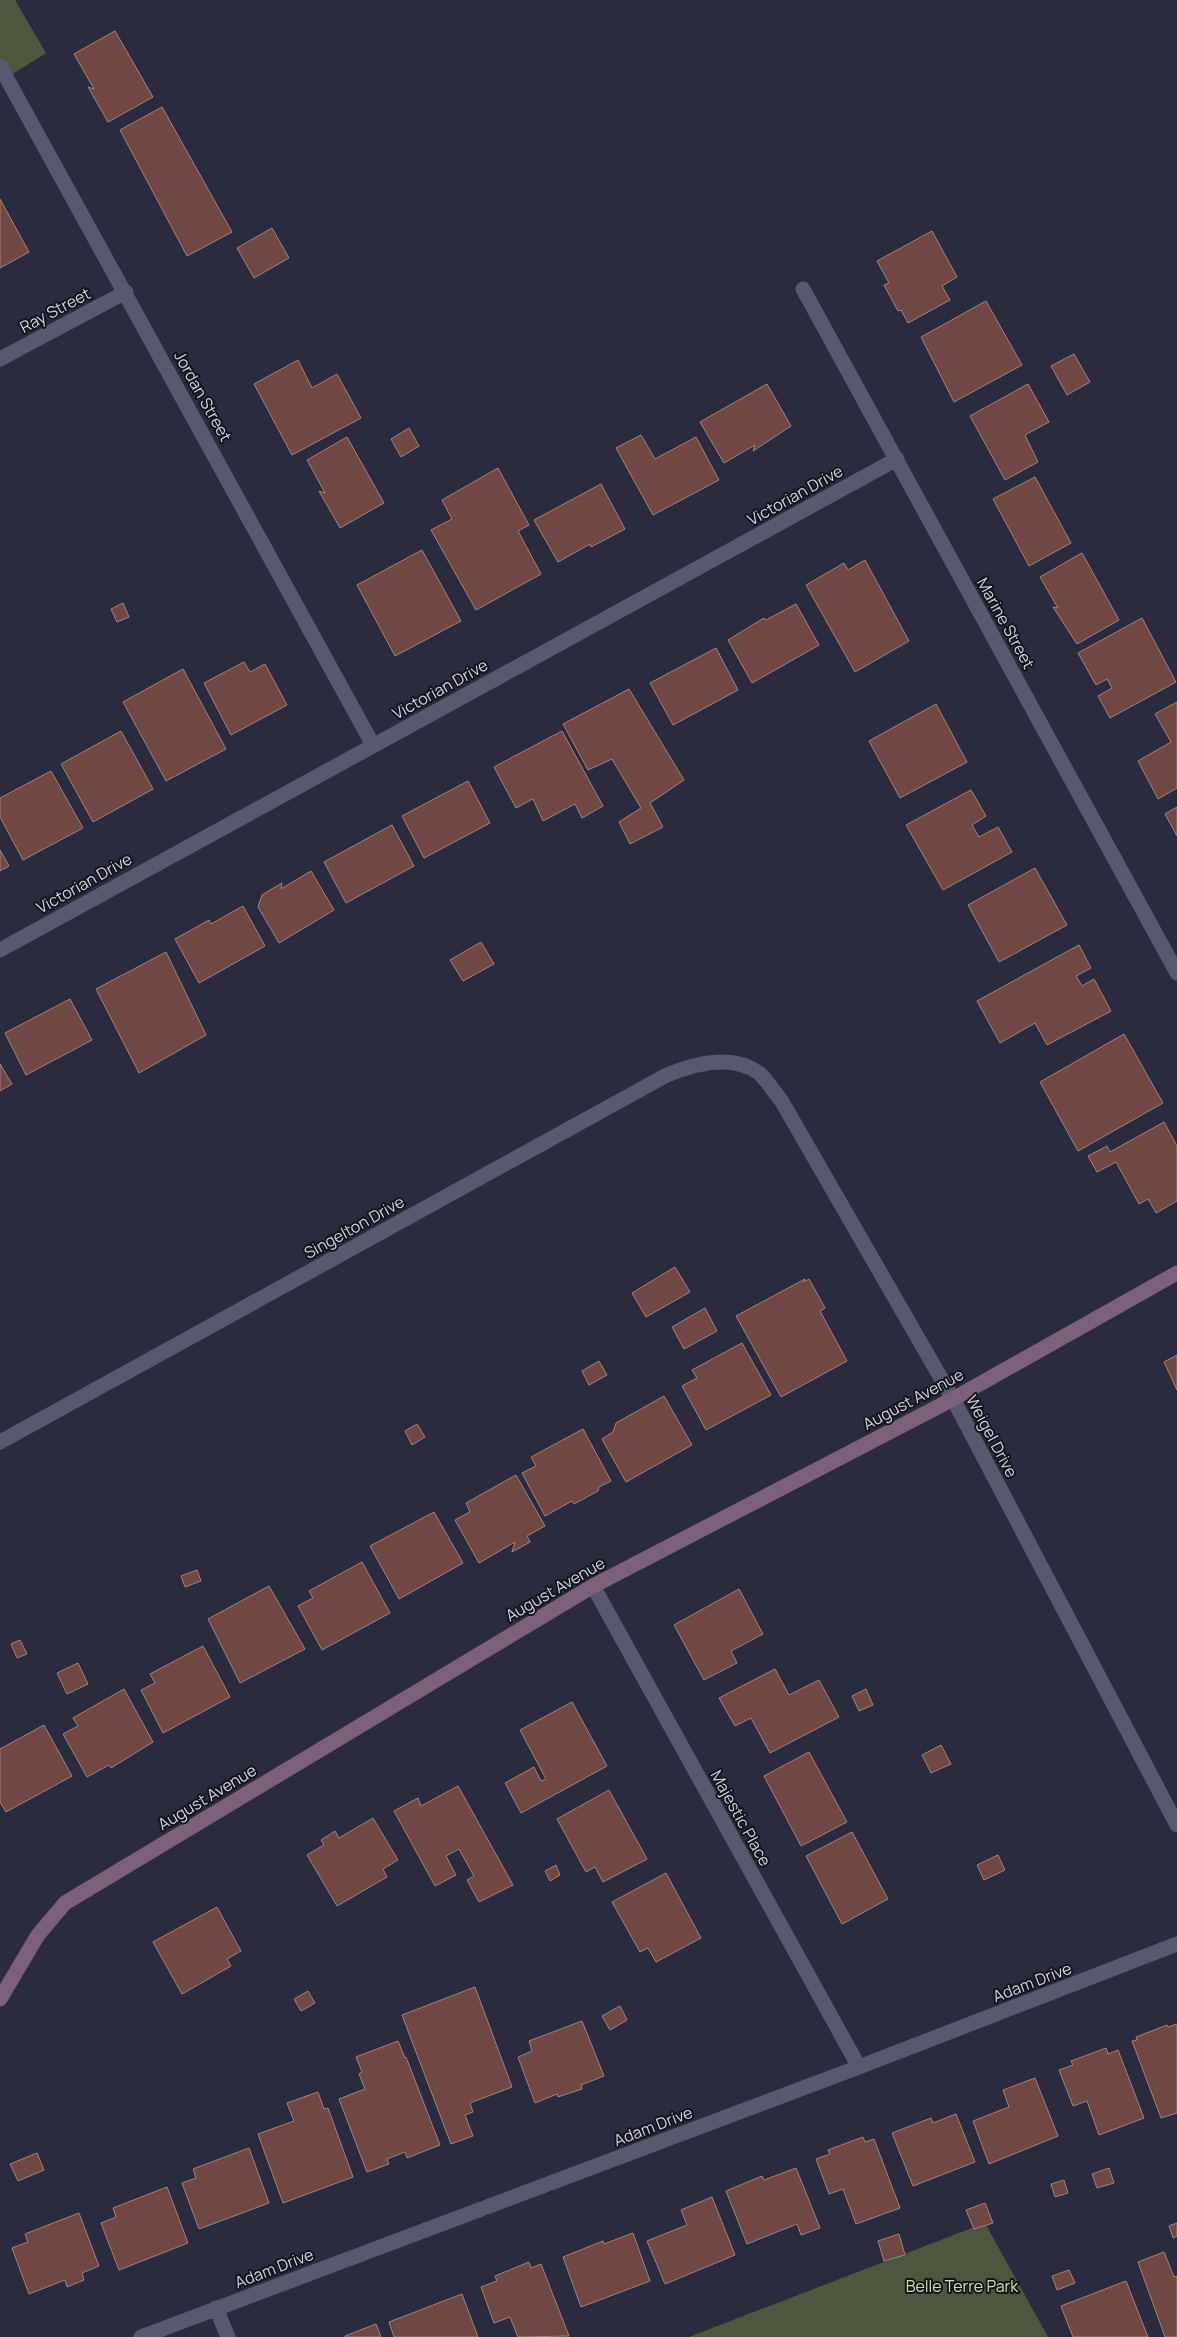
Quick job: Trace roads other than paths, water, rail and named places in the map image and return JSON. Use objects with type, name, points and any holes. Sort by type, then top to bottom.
[{"type":"street","name":"Jordan Street","points":[[0,66],[126,292],[373,745]]},
{"type":"street","name":"Marine Street","points":[[803,289],[1177,973]]},
{"type":"street","name":"Ray Street","points":[[0,359],[126,292]]},
{"type":"street","name":"Victorian Drive","points":[[0,950],[897,459]]},
{"type":"street","name":"Weigel Drive","points":[[731,1062],[758,1073],[781,1100],[953,1399],[1177,1825]]},
{"type":"street","name":"Singelton Drive","points":[[0,1442],[665,1076],[692,1065],[731,1062]]},
{"type":"street","name":"August Avenue","points":[[0,1999],[38,1935],[66,1903],[593,1586],[953,1399],[1177,1273]]},
{"type":"street","name":"Majestic Place","points":[[593,1586],[858,2067]]},
{"type":"street","name":"Adam Drive","points":[[141,2337],[858,2067],[1177,1944]]},
{"type":"street","points":[[216,2308],[228,2337]]},
{"type":"park label","name":"Belle Terre Park","points":[[962,2286]]}]
